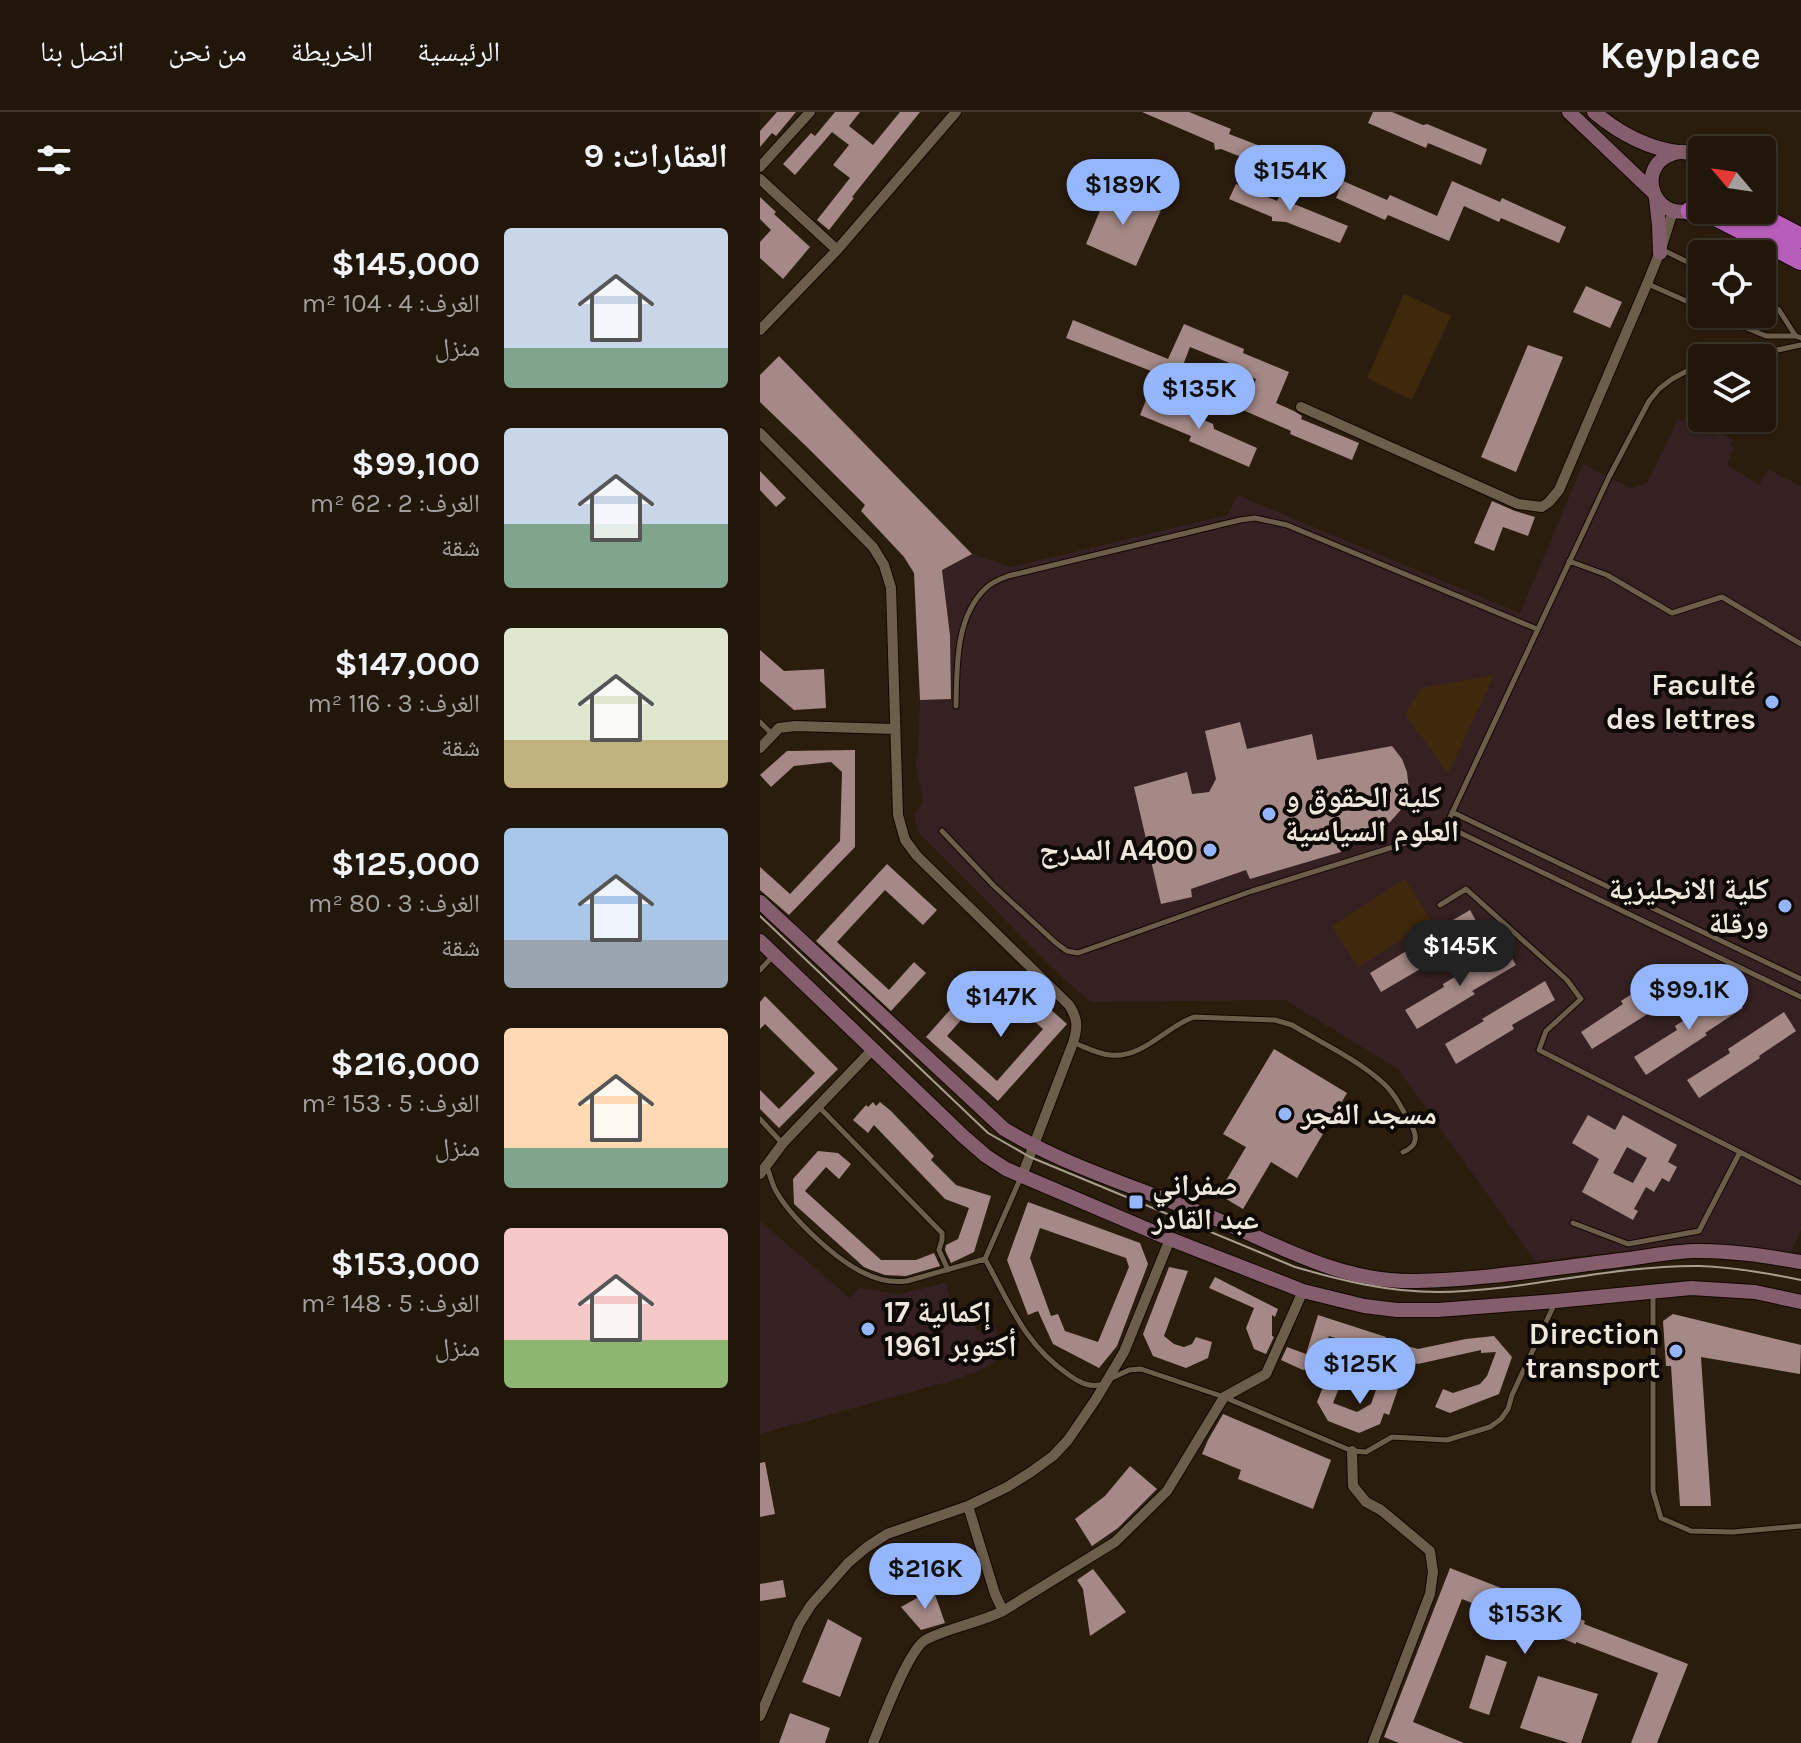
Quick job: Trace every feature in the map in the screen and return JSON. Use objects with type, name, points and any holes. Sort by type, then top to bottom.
[{"type":"highway","points":[[1731,224],[1801,260]]},
{"type":"highway","points":[[1774,224],[1801,238]]},
{"type":"street","points":[[760,167],[810,112]]},
{"type":"street","points":[[760,329],[837,250],[956,112]]},
{"type":"street","points":[[1569,112],[1666,208],[1688,208]]},
{"type":"street","points":[[1594,112],[1644,144],[1661,150],[1688,153]]},
{"type":"street","points":[[1660,251],[1659,225],[1651,183],[1656,166],[1662,159],[1678,152]]},
{"type":"street","points":[[760,179],[837,250]]},
{"type":"street","points":[[1301,407],[1487,492],[1518,504],[1542,507],[1559,490],[1660,251],[1688,209]]},
{"type":"street","points":[[760,433],[865,538],[884,565],[891,588],[898,815],[905,840],[917,856],[1069,1005],[1076,1016],[1073,1043],[1022,1176]]},
{"type":"street","points":[[760,748],[779,728],[894,729]]},
{"type":"street","points":[[760,902],[1004,1129],[1034,1147],[1209,1216],[1301,1258],[1377,1279],[1413,1281],[1471,1279],[1693,1251],[1761,1255],[1801,1262]]},
{"type":"street","points":[[760,941],[986,1156],[1006,1169],[1170,1239],[1303,1291],[1364,1306],[1397,1310],[1438,1310],[1691,1288],[1755,1292],[1801,1302]]},
{"type":"street","points":[[763,1170],[783,1143],[872,1050]]},
{"type":"street","points":[[760,1716],[799,1624],[811,1605],[848,1563],[887,1534],[968,1506],[1007,1487],[1053,1456],[1068,1440],[1124,1352],[1170,1239]]},
{"type":"street","points":[[873,1743],[908,1662],[923,1640],[1003,1611],[1115,1542],[1167,1491],[1224,1397],[1266,1374],[1303,1291]]},
{"type":"street","points":[[1352,1451],[1353,1486],[1366,1502],[1381,1510],[1430,1551],[1433,1572],[1430,1594],[1373,1743]]},
{"type":"street","points":[[968,1506],[1003,1611]]},
{"type":"lane","points":[[1660,251],[1688,263]]},
{"type":"lane","points":[[1647,284],[1688,302]]},
{"type":"lane","points":[[1776,308],[1798,337]]},
{"type":"lane","points":[[1747,328],[1766,336],[1798,337]]},
{"type":"lane","points":[[1776,350],[1801,345]]},
{"type":"lane","points":[[942,831],[994,886],[1056,943],[1067,951],[1078,953],[1252,891],[1438,833],[1446,826],[1609,477],[1649,401],[1659,389],[1688,371]]},
{"type":"lane","points":[[956,706],[960,641],[975,600],[988,585],[1008,576],[1255,518],[1287,525],[1537,629]]},
{"type":"lane","points":[[1569,561],[1607,575],[1672,613],[1722,597],[1801,644]]},
{"type":"lane","points":[[760,722],[773,734]]},
{"type":"lane","points":[[1452,812],[1801,979]]},
{"type":"lane","points":[[1446,826],[1801,997]]},
{"type":"lane","points":[[1440,905],[1466,889],[1567,980],[1581,999],[1546,1031],[1539,1050],[1801,1183]]},
{"type":"lane","points":[[760,970],[774,955]]},
{"type":"lane","points":[[1073,1043],[1117,1055],[1142,1048],[1194,1017],[1283,1022],[1347,1057],[1383,1082],[1416,1133],[1414,1145],[1403,1152]]},
{"type":"lane","points":[[818,1106],[942,1233],[939,1250],[948,1270]]},
{"type":"lane","points":[[760,1119],[783,1143]]},
{"type":"lane","points":[[1573,1223],[1628,1244],[1699,1231],[1740,1152]]},
{"type":"lane","points":[[763,1170],[803,1226],[840,1258],[862,1273],[898,1282],[985,1259],[1022,1176]]},
{"type":"lane","points":[[985,1259],[1023,1328],[1040,1351],[1061,1370],[1087,1385],[1097,1386],[1122,1372],[1141,1369],[1224,1397],[1352,1451],[1366,1452],[1392,1437],[1447,1440],[1490,1427],[1501,1419],[1556,1301]]},
{"type":"lane","points":[[1653,1291],[1653,1491],[1661,1518],[1691,1531],[1733,1532],[1801,1526]]},
{"type":"shaded area","points":[[1404,294],[1451,316],[1412,400],[1367,378]]},
{"type":"shaded area","points":[[1687,415],[1688,432],[1705,432],[1713,436],[1719,432],[1733,439],[1730,445],[1734,448],[1727,464],[1759,485],[1768,469],[1801,486],[1801,1230],[1791,1252],[1693,1244],[1535,1261],[1398,1069],[1285,1000],[1091,1002],[1063,978],[918,832],[914,814],[923,802],[915,761],[918,755],[920,700],[952,699],[950,635],[942,570],[972,554],[1011,567],[1228,515],[1237,495],[1520,613],[1583,464],[1630,488],[1648,482],[1678,419],[1683,422]]},
{"type":"shaded area","points":[[1494,675],[1448,774],[1406,715],[1409,706],[1422,688]]},
{"type":"shaded area","points":[[1405,879],[1431,920],[1358,967],[1332,926]]},
{"type":"shaded area","name":"إكمالية 17 أكتوبر 1961","points":[[760,1221],[850,1298],[859,1288],[900,1294],[946,1283],[954,1313],[965,1311],[968,1325],[975,1324],[977,1331],[996,1326],[995,1362],[965,1377],[760,1434]]},
{"type":"building","points":[[777,112],[796,112],[776,136],[772,133],[760,147],[760,131]]},
{"type":"building","points":[[835,112],[860,112],[849,126],[873,145],[900,112],[920,112],[829,230],[817,220],[850,178],[833,165],[849,145],[832,132],[795,175],[783,164],[811,133],[815,136]]},
{"type":"building","points":[[1142,112],[1189,112],[1231,129],[1229,134],[1273,151],[1266,167],[1221,149],[1215,150],[1214,143]]},
{"type":"building","points":[[1373,112],[1392,112],[1487,149],[1481,165],[1428,143],[1426,148],[1368,123]]},
{"type":"building","points":[[1343,181],[1387,200],[1390,195],[1437,216],[1452,181],[1500,202],[1502,198],[1566,227],[1559,243],[1464,206],[1449,241],[1388,215],[1385,220],[1336,198]]},
{"type":"building","points":[[1236,184],[1277,201],[1281,193],[1293,199],[1294,204],[1348,226],[1340,243],[1286,222],[1272,221],[1272,217],[1229,199]]},
{"type":"building","points":[[1110,187],[1161,210],[1136,266],[1086,244]]},
{"type":"building","points":[[760,197],[810,247],[783,279],[760,258],[760,242],[771,230],[760,219]]},
{"type":"building","points":[[1586,286],[1622,302],[1610,328],[1573,312]]},
{"type":"building","points":[[1073,320],[1168,359],[1184,324],[1244,349],[1243,353],[1289,372],[1276,403],[1302,416],[1301,419],[1359,443],[1352,460],[1243,410],[1256,379],[1230,368],[1232,364],[1190,347],[1177,381],[1066,338]]},
{"type":"building","points":[[1528,345],[1563,357],[1516,472],[1481,457]]},
{"type":"building","points":[[779,356],[972,554],[942,570],[950,635],[951,699],[920,700],[914,573],[904,557],[861,511],[865,505],[760,402],[760,375]]},
{"type":"building","points":[[1148,395],[1257,448],[1249,467],[1189,441],[1191,436],[1140,415]]},
{"type":"building","points":[[760,471],[786,498],[776,507],[760,490]]},
{"type":"building","points":[[1492,501],[1535,517],[1528,536],[1503,527],[1494,551],[1474,543]]},
{"type":"building","points":[[760,650],[784,671],[824,669],[826,708],[794,710],[760,681]]},
{"type":"building","name":"كلية الحقوق و العلوم السياسية","points":[[1240,722],[1247,749],[1312,734],[1317,760],[1392,746],[1407,772],[1409,790],[1405,805],[1390,822],[1337,840],[1341,852],[1250,879],[1246,870],[1191,889],[1192,897],[1161,904],[1134,787],[1187,772],[1192,794],[1209,792],[1216,779],[1205,731]]},
{"type":"building","points":[[855,750],[855,847],[789,915],[760,890],[760,867],[790,894],[840,841],[842,772],[831,762],[794,766],[771,787],[760,775],[787,751]]},
{"type":"building","points":[[887,864],[937,910],[923,925],[885,890],[837,942],[889,990],[914,962],[926,973],[891,1011],[816,941]]},
{"type":"building","points":[[1470,910],[1480,928],[1437,954],[1439,958],[1381,992],[1370,973]]},
{"type":"building","points":[[1505,947],[1516,965],[1417,1029],[1405,1010]]},
{"type":"building","points":[[1678,964],[1690,982],[1652,1007],[1654,1010],[1592,1049],[1581,1032],[1623,1004],[1621,1001]]},
{"type":"building","points":[[1014,977],[1067,1024],[998,1101],[926,1037],[957,1002],[968,1012],[947,1036],[997,1081],[1043,1029],[1001,992]]},
{"type":"building","points":[[1545,981],[1555,1000],[1456,1064],[1445,1044]]},
{"type":"building","points":[[1731,990],[1743,1008],[1646,1075],[1634,1057]]},
{"type":"building","points":[[765,996],[838,1069],[779,1128],[760,1109],[760,1090],[779,1109],[815,1073],[765,1024],[760,1029],[760,1002]]},
{"type":"building","points":[[1784,1012],[1796,1031],[1699,1098],[1687,1080],[1730,1053],[1728,1049]]},
{"type":"building","name":"مسجد الفجر","points":[[1274,1049],[1347,1093],[1297,1178],[1271,1162],[1243,1209],[1218,1194],[1246,1147],[1223,1134]]},
{"type":"building","points":[[873,1102],[876,1106],[880,1102],[891,1111],[934,1156],[931,1160],[956,1185],[991,1196],[974,1252],[951,1263],[945,1250],[946,1245],[958,1239],[969,1208],[945,1199],[874,1125],[868,1133],[853,1120],[866,1105],[868,1107]]},
{"type":"building","points":[[1588,1115],[1615,1130],[1623,1115],[1677,1145],[1668,1162],[1677,1167],[1669,1182],[1662,1178],[1654,1192],[1646,1187],[1634,1209],[1638,1211],[1633,1220],[1582,1192],[1599,1159],[1572,1143]],"holes":[[[1627,1147],[1647,1158],[1633,1183],[1613,1173]]]},
{"type":"building","points":[[818,1151],[838,1153],[851,1164],[839,1179],[826,1167],[805,1191],[881,1260],[916,1260],[934,1253],[940,1266],[906,1276],[885,1275],[871,1270],[794,1204],[793,1179]]},
{"type":"building","points":[[1028,1202],[1140,1243],[1148,1264],[1117,1346],[1099,1368],[1053,1344],[1038,1311],[1028,1315],[1007,1260]],"holes":[[[1040,1228],[1126,1258],[1129,1267],[1098,1342],[1065,1331],[1058,1314],[1051,1316],[1030,1258]]]},
{"type":"building","points":[[1169,1267],[1188,1271],[1164,1336],[1184,1347],[1192,1344],[1196,1337],[1212,1342],[1208,1358],[1186,1368],[1153,1356],[1143,1334]]},
{"type":"building","points":[[1215,1277],[1278,1309],[1275,1317],[1272,1315],[1274,1337],[1266,1354],[1254,1349],[1246,1328],[1254,1308],[1209,1288]]},
{"type":"building","points":[[1673,1314],[1801,1345],[1800,1374],[1701,1357],[1711,1506],[1680,1506],[1671,1366],[1666,1366],[1663,1321]]},
{"type":"building","points":[[1318,1315],[1418,1349],[1494,1336],[1512,1357],[1499,1394],[1450,1413],[1435,1407],[1443,1389],[1453,1393],[1480,1384],[1487,1376],[1496,1352],[1481,1353],[1481,1350],[1418,1364],[1329,1336],[1320,1365],[1303,1370],[1281,1360],[1287,1347],[1306,1354]]},
{"type":"building","points":[[1382,1373],[1401,1380],[1389,1415],[1384,1413],[1380,1424],[1359,1433],[1328,1421],[1317,1402],[1325,1382],[1339,1388],[1333,1403],[1357,1412],[1371,1404]]},
{"type":"building","points":[[1223,1414],[1331,1460],[1313,1509],[1238,1479],[1241,1470],[1202,1454]]},
{"type":"building","points":[[765,1462],[775,1514],[760,1517],[760,1463]]},
{"type":"building","points":[[1130,1466],[1157,1489],[1118,1528],[1092,1546],[1075,1519],[1105,1496]]},
{"type":"building","points":[[1450,1568],[1688,1664],[1657,1743],[1631,1743],[1658,1673],[1462,1599],[1413,1722],[1464,1743],[1399,1743],[1384,1737]]},
{"type":"building","points":[[1093,1569],[1126,1612],[1090,1636],[1083,1589],[1077,1580]]},
{"type":"building","points":[[783,1580],[786,1597],[760,1601],[760,1584]]},
{"type":"building","points":[[933,1589],[945,1623],[921,1630],[901,1607]]},
{"type":"building","points":[[828,1619],[862,1638],[840,1697],[802,1682]]},
{"type":"building","points":[[1486,1655],[1507,1662],[1489,1715],[1469,1708]]},
{"type":"building","points":[[1538,1676],[1598,1694],[1581,1743],[1569,1743],[1520,1728]]},
{"type":"building","points":[[790,1713],[830,1728],[825,1743],[779,1743]]},
{"type":"tram line","points":[[760,916],[988,1133],[1030,1157],[1295,1267],[1366,1285],[1438,1292],[1471,1291],[1666,1267],[1725,1268],[1801,1280]]},
{"type":"place","name":"Faculté des lettres","points":[[1772,702]]},
{"type":"place","name":"كلية الحقوق و العلوم السياسية","points":[[1269,814]]},
{"type":"place","name":"المدرج A400","points":[[1210,850]]},
{"type":"place","name":"كلية الانجليزية ورقلة","points":[[1785,906]]},
{"type":"place","name":"مسجد الفجر","points":[[1285,1114]]},
{"type":"place","name":"صفراني عبد القادر","points":[[1136,1202]]},
{"type":"place","name":"إكمالية 17 أكتوبر 1961","points":[[868,1329]]},
{"type":"place","name":"Direction transport","points":[[1676,1351]]}]
